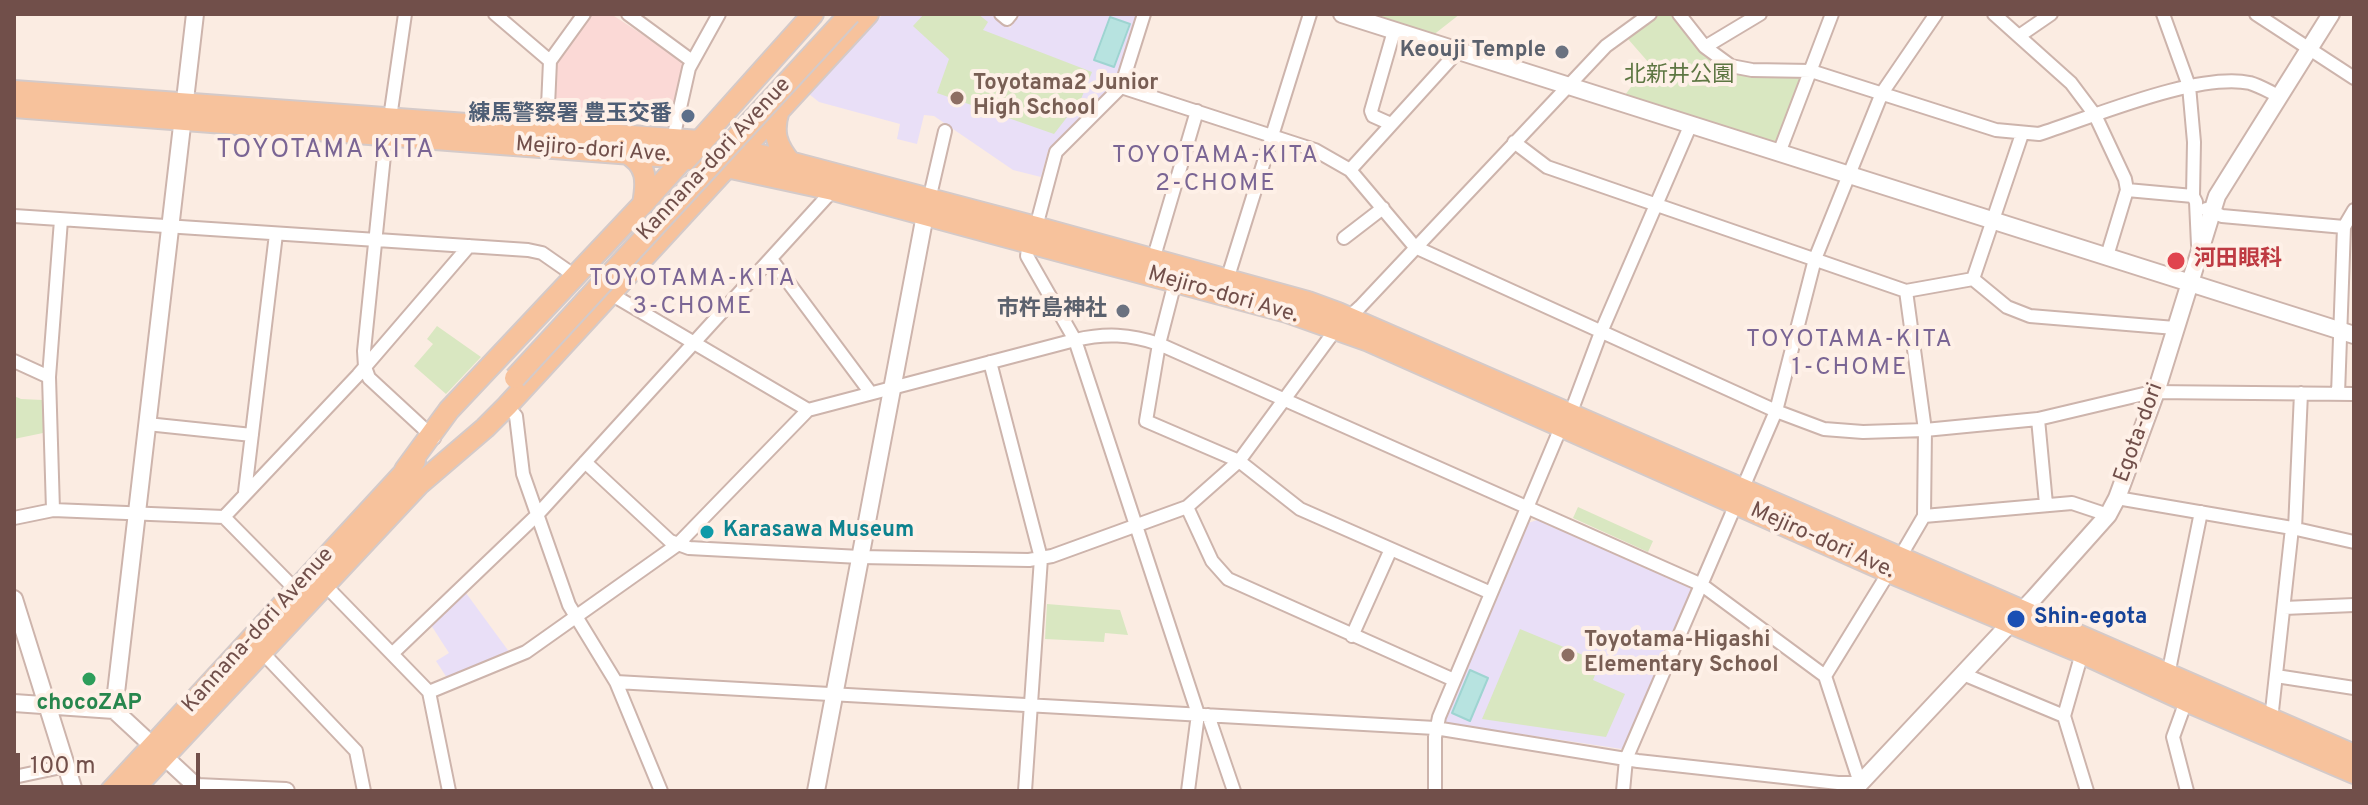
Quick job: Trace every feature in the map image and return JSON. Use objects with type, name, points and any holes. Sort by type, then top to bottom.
[{"type":"main road","points":[[411,479],[449,410],[643,204],[813,14]]},
{"type":"main road","name":"Kannana-dori Avenue","points":[[510,373],[831,14]]},
{"type":"main road","name":"Kannana-dori Avenue","points":[[510,373],[850,14]]},
{"type":"main road","points":[[411,479],[485,428],[507,406],[868,14]]},
{"type":"main road","name":"Mejiro-dori Ave.","points":[[14,91],[184,111],[388,127],[626,153],[791,163],[927,208]]},
{"type":"main road","points":[[742,94],[775,115]]},
{"type":"main road","name":"Mejiro-dori Ave.","points":[[14,107],[184,111]]},
{"type":"main road","points":[[775,115],[776,140],[791,163]]},
{"type":"main road","name":"Mejiro-dori Ave.","points":[[388,127],[547,129],[700,141],[737,158],[833,190],[927,208],[1032,235],[1153,260],[1308,302],[1369,341],[1566,420],[2016,617],[2168,675],[2354,755]]},
{"type":"main road","points":[[626,153],[636,159],[645,172],[643,204]]},
{"type":"main road","name":"Mejiro-dori Ave.","points":[[1032,235],[1175,282],[1287,312],[1343,323]]},
{"type":"main road","points":[[433,438],[510,373]]},
{"type":"main road","points":[[411,479],[510,373]]},
{"type":"main road","name":"Kannana-dori Avenue","points":[[111,791],[160,750],[261,651],[324,584],[411,479]]},
{"type":"main road","name":"Kannana-dori Avenue","points":[[132,791],[160,750],[296,590],[411,479]]},
{"type":"main road","name":"Mejiro-dori Ave.","points":[[2016,617],[2082,653],[2354,773]]},
{"type":"street","points":[[114,710],[195,14]]},
{"type":"street","points":[[405,14],[388,127],[365,367],[369,378],[433,438]]},
{"type":"street","points":[[495,14],[550,61]]},
{"type":"street","points":[[547,129],[550,61],[584,14]]},
{"type":"street","points":[[628,14],[692,61]]},
{"type":"street","points":[[673,139],[692,61],[719,14]]},
{"type":"street","points":[[1001,14],[1007,19],[1011,14]]},
{"type":"street","points":[[1144,14],[1121,87],[1056,152],[1027,256],[1075,340],[1203,714],[1234,791]]},
{"type":"street","points":[[1227,280],[1310,14]]},
{"type":"street","points":[[1342,14],[2347,333]]},
{"type":"street","points":[[585,462],[677,545],[860,557],[1041,558],[1187,507],[1239,461],[1343,323],[1606,46],[1650,14]]},
{"type":"street","points":[[1679,14],[1705,47],[1731,66],[1752,70],[1811,71],[1996,130],[2022,134],[2039,134],[2189,86],[2224,81],[2252,84],[2279,96]]},
{"type":"street","points":[[1705,47],[1760,14]]},
{"type":"street","points":[[1779,153],[1832,14]]},
{"type":"street","points":[[1623,791],[1626,759],[1776,411],[1815,259],[1882,93],[1936,14]]},
{"type":"street","points":[[1994,14],[2071,83],[2095,115],[2125,179],[2127,190],[2107,256]]},
{"type":"street","points":[[2019,36],[2051,14]]},
{"type":"street","points":[[2163,14],[2189,86],[2198,251]]},
{"type":"street","points":[[2256,14],[2354,78]]},
{"type":"street","name":"Egota-dori","points":[[1857,787],[2108,515],[2156,392],[2210,213],[2227,176],[2331,14]]},
{"type":"street","points":[[1391,124],[1373,116],[1371,111],[1394,31]]},
{"type":"street","points":[[1350,170],[1458,51]]},
{"type":"street","points":[[1121,87],[1315,150],[1350,170],[1415,247],[1776,411],[1824,429],[1846,432],[1925,430],[2038,419],[2156,392],[2354,394]]},
{"type":"street","points":[[1153,260],[1197,111]]},
{"type":"street","points":[[1435,791],[1435,728],[1691,124]]},
{"type":"street","points":[[816,791],[892,387],[945,131]]},
{"type":"street","points":[[1973,279],[2022,134]]},
{"type":"street","points":[[1514,142],[1547,167],[1906,291],[1973,279],[2007,307],[2030,316],[2175,328]]},
{"type":"street","points":[[393,653],[537,515],[833,190]]},
{"type":"street","points":[[2127,190],[2194,199],[2210,213],[2222,216],[2344,227]]},
{"type":"street","points":[[1344,238],[1383,208]]},
{"type":"street","points":[[2338,394],[2347,333],[2344,227],[2354,210]]},
{"type":"street","points":[[14,216],[536,251],[575,276]]},
{"type":"street","points":[[53,510],[49,377],[61,220]]},
{"type":"street","points":[[245,492],[276,234]]},
{"type":"street","points":[[224,517],[365,367],[469,246]]},
{"type":"street","points":[[771,259],[870,392]]},
{"type":"street","points":[[1175,282],[1159,344],[1146,421],[1239,461],[1300,509],[1491,593]]},
{"type":"street","points":[[1825,676],[1924,516],[1925,430],[1906,291]]},
{"type":"street","points":[[611,294],[808,410]]},
{"type":"street","points":[[429,692],[526,652],[677,545],[808,410],[1075,340],[1106,334],[1124,335],[1159,344],[1702,585],[1825,676],[1857,787],[1626,759],[1435,728],[616,682]]},
{"type":"street","points":[[14,361],[49,377]]},
{"type":"street","points":[[990,362],[1041,558],[1025,791]]},
{"type":"street","points":[[2271,720],[2294,528],[2301,393]]},
{"type":"street","points":[[507,406],[516,416],[523,474],[569,605],[616,682],[661,791]]},
{"type":"street","points":[[2038,419],[2046,504]]},
{"type":"street","points":[[147,424],[252,435]]},
{"type":"street","points":[[2117,498],[2294,528],[2354,542]]},
{"type":"street","points":[[1924,516],[2072,503],[2108,515]]},
{"type":"street","points":[[1187,507],[1212,561],[1228,579],[1454,680]]},
{"type":"street","points":[[14,518],[53,510],[224,517],[296,590]]},
{"type":"street","points":[[2168,675],[2201,512]]},
{"type":"street","points":[[1352,636],[1391,549]]},
{"type":"street","points":[[324,584],[429,692],[449,791]]},
{"type":"street","points":[[14,599],[74,791]]},
{"type":"street","points":[[2284,608],[2354,605]]},
{"type":"street","points":[[261,651],[356,751],[364,791]]},
{"type":"street","points":[[2082,653],[2064,716],[2087,791]]},
{"type":"street","points":[[1963,674],[2064,716]]},
{"type":"street","points":[[2276,676],[2354,688]]},
{"type":"street","points":[[2186,701],[2173,737],[2187,791]]},
{"type":"street","points":[[14,703],[114,710],[160,750],[197,789],[286,791]]},
{"type":"street","points":[[1188,791],[1203,714]]},
{"type":"street","points":[[14,777],[66,766]]},
{"type":"shaded area","points":[[591,14],[611,14],[683,61],[685,69],[671,123],[562,115],[556,110],[556,64]]},
{"type":"shaded area","name":"Toyotama2 Junior High School","points":[[883,14],[992,14],[1010,28],[1019,14],[1138,15],[1117,80],[1048,151],[1041,177],[1013,170],[934,116],[924,115],[917,144],[897,139],[900,124],[819,102],[809,94]]},
{"type":"shaded area","name":"Toyotama-Higashi Elementary School","points":[[1537,520],[1689,586],[1692,592],[1622,749],[1446,723],[1444,718],[1528,523]]},
{"type":"shaded area","points":[[466,593],[510,653],[447,678],[436,661],[449,653],[431,625]]},
{"type":"green space","points":[[924,14],[978,14],[988,22],[983,30],[1092,72],[1081,99],[1054,134],[937,93],[949,59],[913,26]]},
{"type":"green space","points":[[1374,14],[1460,14],[1432,36],[1386,23]]},
{"type":"green space","name":"北新井公園","points":[[1658,14],[1670,14],[1699,50],[1724,68],[1753,74],[1799,76],[1802,81],[1779,140],[1774,142],[1625,95],[1649,63],[1628,39]]},
{"type":"green space","points":[[437,326],[481,357],[446,394],[414,366],[433,344],[427,339]]},
{"type":"green space","points":[[14,396],[43,400],[43,433],[14,439]]},
{"type":"green space","points":[[1578,507],[1653,541],[1648,552],[1573,518]]},
{"type":"green space","points":[[1047,604],[1120,610],[1128,635],[1105,633],[1104,642],[1045,639]]},
{"type":"green space","points":[[1520,629],[1600,662],[1593,680],[1625,694],[1606,737],[1482,719]]},
{"type":"water","points":[[1110,17],[1130,24],[1114,67],[1094,60]]},
{"type":"water","points":[[1470,670],[1488,678],[1470,721],[1452,713]]},
{"type":"place","name":"Keouji Temple","points":[[1562,52]]},
{"type":"place","name":"Toyotama2 Junior High School","points":[[957,98]]},
{"type":"place","name":"練馬警察署 豊玉交番","points":[[688,116]]},
{"type":"place","name":"河田眼科","points":[[2176,261]]},
{"type":"place","name":"市杵島神社","points":[[1123,311]]},
{"type":"place","name":"Karasawa Museum","points":[[707,532]]},
{"type":"place","name":"Shin-egota","points":[[2016,619]]},
{"type":"place","name":"Toyotama-Higashi Elementary School","points":[[1568,655]]},
{"type":"place","name":"chocoZAP","points":[[89,679]]},
{"type":"district","name":"TOYOTAMA KITA","points":[[326,152]]},
{"type":"district","name":"TOYOTAMA-KITA 2-CHOME","points":[[1216,171]]},
{"type":"district","name":"TOYOTAMA-KITA 3-CHOME","points":[[693,294]]},
{"type":"district","name":"TOYOTAMA-KITA 1-CHOME","points":[[1850,355]]}]
